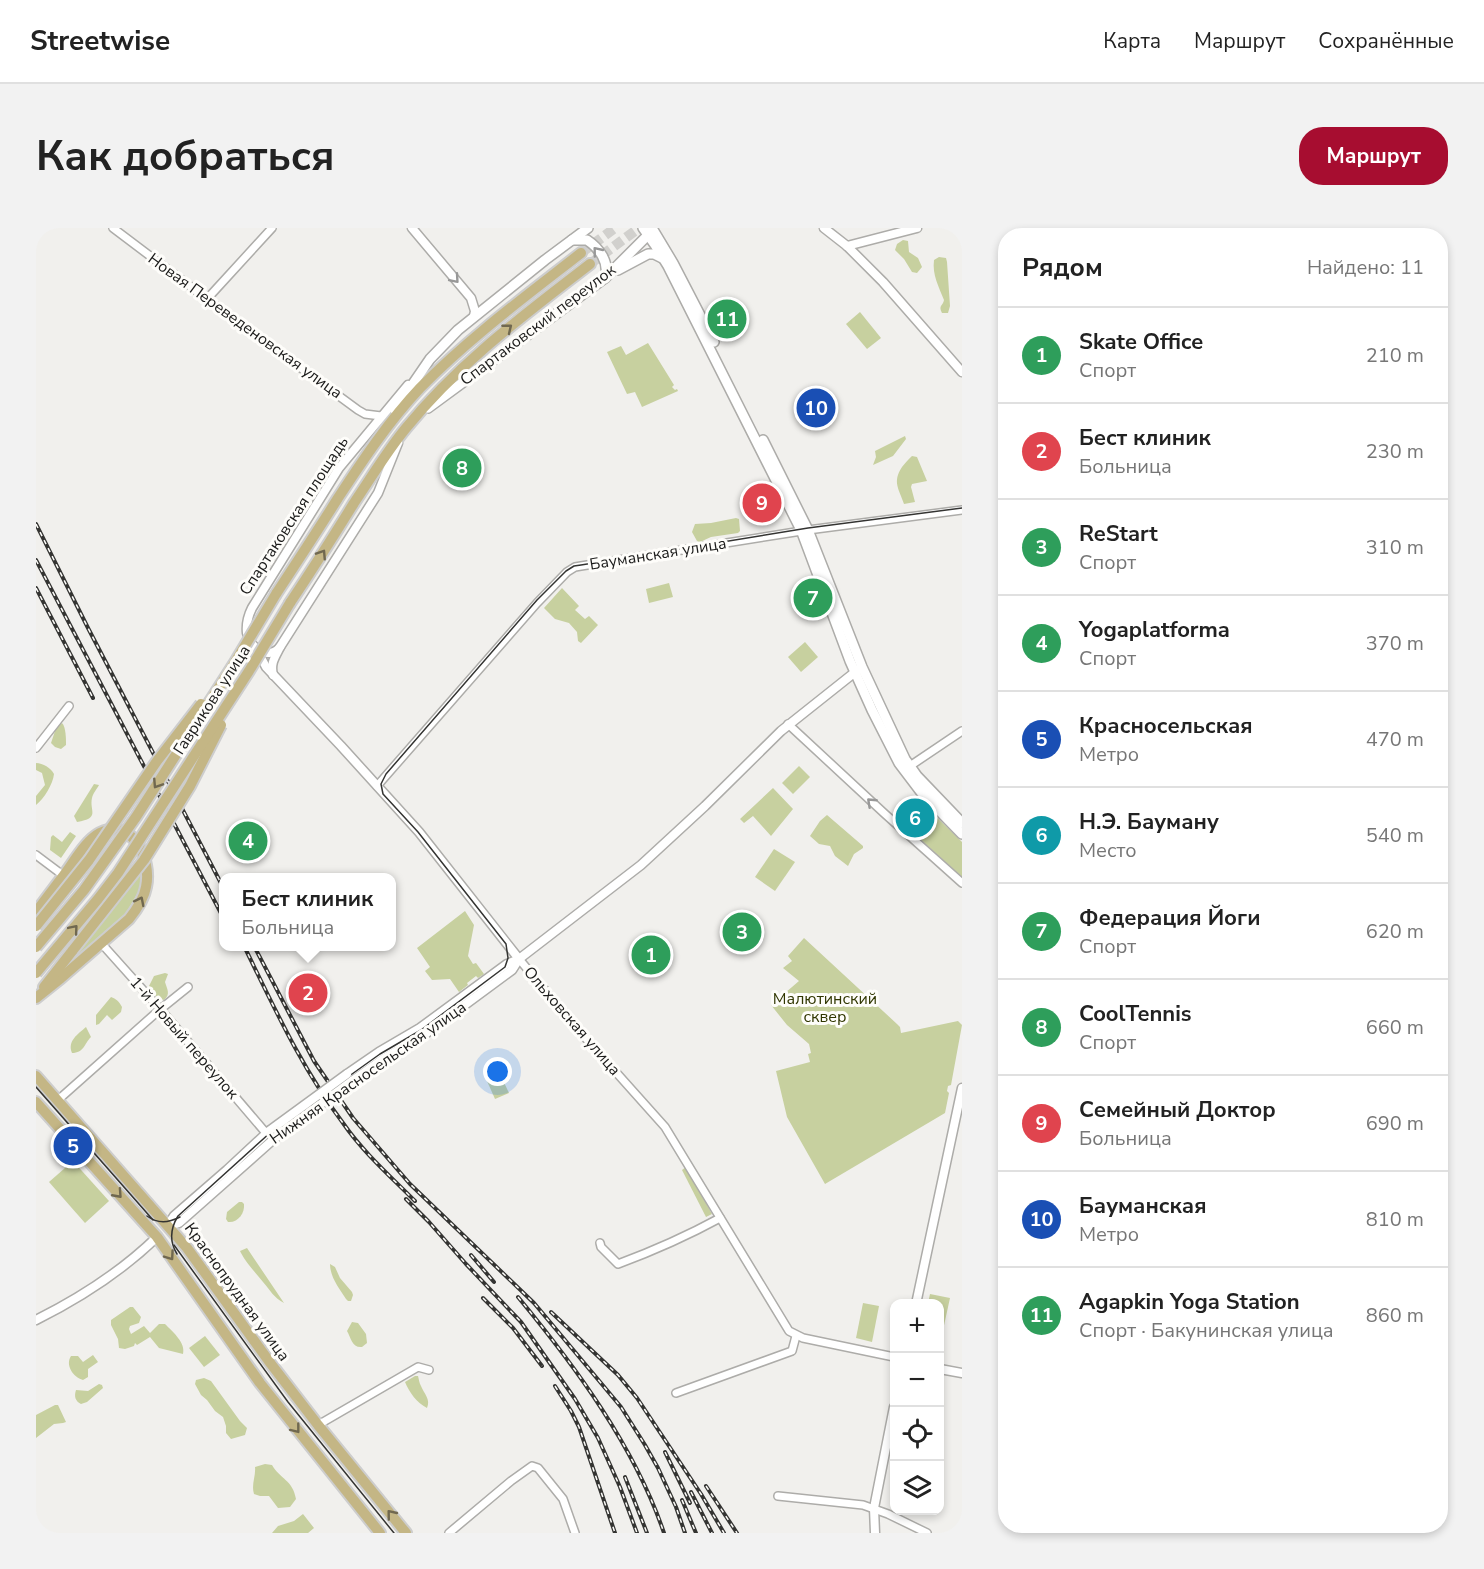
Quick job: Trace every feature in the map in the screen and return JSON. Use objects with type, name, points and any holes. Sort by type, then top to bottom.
[{"type":"main road","points":[[365,458],[430,358],[474,316],[588,228]]},
{"type":"main road","points":[[650,230],[805,530]]},
{"type":"main road","points":[[650,230],[673,263],[700,315],[805,530],[858,670],[877,701],[906,768],[921,792],[962,834]]},
{"type":"main road","name":"Спартаковский переулок","points":[[416,416],[605,278],[650,230]]},
{"type":"main road","points":[[572,240],[587,240],[598,250],[607,266],[608,271],[605,278]]},
{"type":"main road","name":"Спартаковская площадь","points":[[386,417],[505,312],[581,253]]},
{"type":"main road","points":[[605,278],[645,255],[654,254],[663,258]]},
{"type":"main road","points":[[401,434],[445,384],[477,354],[506,328],[590,264]]},
{"type":"main road","name":"Гаврикова улица","points":[[36,947],[84,890],[136,817],[276,594],[365,458],[386,417]]},
{"type":"main road","name":"Гаврикова улица","points":[[36,973],[118,873],[378,466],[401,434]]},
{"type":"main road","points":[[36,926],[89,860],[156,761],[234,664]]},
{"type":"main road","points":[[37,997],[144,860],[190,786],[249,671]]},
{"type":"main road","points":[[906,768],[917,776],[962,823]]},
{"type":"main road","points":[[36,912],[87,844],[98,834],[108,830],[120,831],[130,836],[140,847],[146,859],[147,885],[138,908],[129,919],[37,997]]},
{"type":"main road","name":"Краснопрудная улица","points":[[36,1076],[187,1248],[271,1364],[406,1533]]},
{"type":"main road","name":"Краснопрудная улица","points":[[36,1102],[157,1237],[260,1383],[380,1533]]},
{"type":"main road","points":[[157,1237],[168,1225]]},
{"type":"street","name":"Новая Переведеновская улица","points":[[113,228],[358,410],[365,414],[386,417]]},
{"type":"street","points":[[207,299],[272,228]]},
{"type":"street","points":[[412,228],[471,298],[475,311],[474,316]]},
{"type":"street","points":[[824,228],[847,246],[883,282],[962,372]]},
{"type":"street","points":[[847,246],[917,228]]},
{"type":"street","name":"Спартаковская площадь","points":[[256,648],[249,640],[247,629],[252,608],[339,468],[386,417],[430,358]]},
{"type":"street","points":[[386,417],[404,397],[440,369]]},
{"type":"street","points":[[273,675],[272,662],[280,647],[378,493],[401,434]]},
{"type":"street","name":"Бауманская улица","points":[[377,786],[532,608],[567,572],[575,567],[805,530],[962,510]]},
{"type":"street","points":[[256,648],[272,653],[280,647]]},
{"type":"street","name":"Ольховская улица","points":[[256,648],[266,667],[425,839],[519,959],[665,1127],[781,1320],[796,1336]]},
{"type":"street","name":"Нижняя Красносельская улица","points":[[168,1225],[178,1222],[270,1134],[349,1077],[379,1052],[420,1028],[507,964],[519,959],[641,865],[788,724],[858,670]]},
{"type":"street","points":[[36,748],[69,706]]},
{"type":"street","points":[[788,724],[962,883]]},
{"type":"street","points":[[906,768],[959,733]]},
{"type":"street","points":[[36,855],[64,876]]},
{"type":"street","name":"1-й Новый переулок","points":[[100,943],[270,1134]]},
{"type":"street","points":[[58,1100],[188,987]]},
{"type":"street","points":[[917,1299],[962,1088]]},
{"type":"street","points":[[600,1243],[601,1247],[618,1264],[674,1242],[720,1218]]},
{"type":"street","points":[[36,1320],[86,1293],[157,1237]]},
{"type":"street","points":[[676,1393],[792,1351],[796,1336],[890,1356]]},
{"type":"street","points":[[318,1425],[418,1366],[429,1370]]},
{"type":"street","points":[[944,1370],[962,1373]]},
{"type":"street","points":[[875,1533],[874,1508],[890,1427]]},
{"type":"street","points":[[449,1533],[532,1467],[538,1468],[562,1499],[575,1533]]},
{"type":"street","points":[[778,1496],[863,1505],[927,1533]]},
{"type":"green space","points":[[903,240],[908,241],[909,252],[918,258],[922,267],[917,273],[912,272],[895,250],[897,244]]},
{"type":"green space","points":[[939,257],[946,258],[947,262],[950,306],[948,313],[942,313],[941,310],[944,300],[934,271],[934,260]]},
{"type":"green space","points":[[860,312],[881,338],[867,349],[846,324]]},
{"type":"green space","points":[[648,343],[674,385],[672,387],[678,391],[642,407],[635,392],[627,394],[607,352],[621,346],[626,355]]},
{"type":"green space","points":[[905,436],[906,439],[893,456],[873,465],[876,457],[875,451]]},
{"type":"green space","points":[[912,456],[917,457],[927,481],[912,484],[915,502],[904,504],[897,486],[897,477]]},
{"type":"green space","points":[[739,519],[740,531],[738,533],[711,537],[700,542],[692,532],[695,524]]},
{"type":"green space","points":[[669,583],[673,597],[649,603],[646,589]]},
{"type":"green space","points":[[562,588],[579,606],[575,610],[585,619],[589,616],[598,625],[581,643],[578,641],[577,632],[569,623],[555,619],[544,608]]},
{"type":"green space","points":[[805,642],[818,657],[801,672],[788,657]]},
{"type":"green space","points":[[62,723],[66,745],[61,749],[51,743],[56,728]]},
{"type":"green space","points":[[36,763],[46,766],[54,774],[48,791],[36,805],[36,796],[45,785],[42,773],[36,770]]},
{"type":"green space","points":[[799,766],[810,777],[793,794],[782,783]]},
{"type":"green space","points":[[94,784],[99,785],[92,798],[92,816],[77,822],[74,816]]},
{"type":"green space","points":[[773,788],[793,809],[771,836],[753,816],[744,823],[740,819]]},
{"type":"green space","points":[[918,799],[962,842],[962,877],[898,819]]},
{"type":"green space","points":[[827,815],[863,846],[854,854],[848,866],[835,856],[830,846],[819,844],[810,836]]},
{"type":"green space","points":[[70,832],[76,836],[61,858],[50,850],[51,837],[53,835],[62,842]]},
{"type":"green space","points":[[774,849],[795,862],[775,891],[755,877]]},
{"type":"green space","points":[[140,869],[139,891],[126,913],[55,975]]},
{"type":"green space","points":[[465,911],[474,925],[468,956],[484,974],[478,978],[476,976],[459,992],[450,979],[432,980],[425,971],[430,967],[417,948]]},
{"type":"green space","name":"Малютинский сквер","points":[[804,938],[897,1024],[901,1033],[958,1021],[962,1025],[951,1085],[948,1086],[947,1091],[949,1093],[945,1113],[825,1184],[787,1117],[776,1071],[810,1062],[809,1044],[787,1025],[771,1005],[799,981],[783,968],[792,961],[788,956]]},
{"type":"green space","points":[[168,974],[165,982],[168,994],[164,1000],[155,995],[149,986],[154,976]]},
{"type":"green space","points":[[111,997],[120,1003],[121,1012],[112,1020],[107,1015],[96,1025],[96,1015]]},
{"type":"green space","points":[[86,1027],[91,1037],[81,1050],[72,1053],[72,1041]]},
{"type":"green space","points":[[500,1074],[509,1093],[495,1099],[487,1081]]},
{"type":"green space","points":[[73,1161],[109,1201],[85,1223],[49,1182]]},
{"type":"green space","points":[[686,1167],[712,1214],[706,1217],[682,1170]]},
{"type":"green space","points":[[239,1202],[244,1204],[242,1214],[235,1221],[228,1222],[227,1212]]},
{"type":"green space","points":[[247,1248],[284,1303],[272,1294],[246,1261],[240,1251]]},
{"type":"green space","points":[[330,1264],[335,1267],[340,1278],[352,1292],[351,1301],[346,1299],[335,1282]]},
{"type":"green space","points":[[930,1294],[950,1298],[944,1325],[944,1299],[929,1299]]},
{"type":"green space","points":[[863,1303],[879,1306],[872,1342],[856,1338]]},
{"type":"green space","points":[[133,1307],[141,1317],[139,1323],[130,1326],[131,1334],[144,1326],[150,1333],[159,1324],[165,1324],[181,1342],[183,1354],[159,1348],[150,1337],[137,1345],[135,1343],[134,1346],[125,1349],[119,1348],[111,1320]]},
{"type":"green space","points":[[352,1322],[358,1323],[366,1334],[367,1343],[362,1347],[354,1344],[347,1331]]},
{"type":"green space","points":[[205,1336],[220,1355],[204,1367],[189,1348]]},
{"type":"green space","points":[[93,1355],[98,1362],[88,1369],[88,1377],[83,1380],[76,1376],[69,1363],[71,1356],[78,1356],[83,1362]]},
{"type":"green space","points":[[418,1376],[428,1399],[427,1408],[414,1397],[405,1382]]},
{"type":"green space","points":[[204,1378],[211,1381],[247,1428],[245,1435],[231,1439],[226,1433],[223,1417],[201,1395],[195,1384],[196,1380]]},
{"type":"green space","points":[[99,1384],[103,1388],[87,1402],[81,1404],[77,1401],[76,1390],[88,1391]]},
{"type":"green space","points":[[58,1405],[66,1422],[54,1424],[36,1438],[36,1415]]},
{"type":"green space","points":[[265,1464],[272,1465],[292,1488],[296,1499],[290,1507],[278,1508],[269,1496],[254,1494],[255,1467]]},
{"type":"green space","points":[[303,1514],[314,1528],[308,1533],[272,1533],[278,1526],[294,1521]]},
{"type":"tunnel","points":[[581,253],[615,228]]},
{"type":"tunnel","points":[[590,264],[639,228]]},
{"type":"tram line","points":[[177,1254],[172,1235],[178,1216],[271,1132],[380,1054],[421,1030],[505,967],[508,958],[506,944],[418,832],[383,794],[381,784],[386,774],[537,600],[566,571],[574,566],[808,528],[962,508]]},
{"type":"tram line","points":[[36,1087],[153,1220]]},
{"type":"tram line","points":[[147,1216],[163,1222],[180,1217]]},
{"type":"tram line","points":[[174,1245],[288,1402],[394,1533]]},
{"type":"railway","points":[[36,524],[219,879]]},
{"type":"railway","points":[[36,560],[219,909]]},
{"type":"railway","points":[[36,588],[93,698]]},
{"type":"railway","points":[[246,951],[289,1037],[328,1102],[359,1144],[415,1201]]},
{"type":"railway","points":[[257,951],[314,1061],[353,1118],[410,1184],[534,1303],[621,1407],[658,1468],[685,1533]]},
{"type":"railway","points":[[406,1199],[521,1322],[575,1399],[598,1438],[637,1533]]},
{"type":"railway","points":[[471,1255],[494,1282]]},
{"type":"railway","points":[[518,1297],[582,1379],[620,1439],[652,1501],[664,1533]]},
{"type":"railway","points":[[483,1298],[513,1328],[542,1366]]},
{"type":"railway","points":[[551,1312],[618,1375],[637,1398],[724,1533]]},
{"type":"railway","points":[[555,1386],[579,1427],[615,1533]]},
{"type":"railway","points":[[665,1452],[690,1503]]},
{"type":"railway","points":[[625,1477],[647,1533]]},
{"type":"railway","points":[[706,1486],[737,1533]]},
{"type":"railway","points":[[691,1492],[712,1533]]},
{"type":"railway","points":[[682,1500],[696,1533]]},
{"type":"place","name":"Agapkin Yoga Station","points":[[727,319]]},
{"type":"place","name":"Бауманская","points":[[816,408]]},
{"type":"place","name":"CoolTennis","points":[[462,468]]},
{"type":"place","name":"Семейный Доктор","points":[[762,503]]},
{"type":"place","name":"Федерация Йоги","points":[[813,598]]},
{"type":"place","name":"Н.Э. Бауману","points":[[915,818]]},
{"type":"place","name":"Yogaplatforma","points":[[248,841]]},
{"type":"place","name":"ReStart","points":[[742,932]]},
{"type":"place","name":"Skate Office","points":[[651,955]]},
{"type":"place","name":"Бест клиник","points":[[308,993]]},
{"type":"place","name":"Красносельская","points":[[73,1146]]}]
